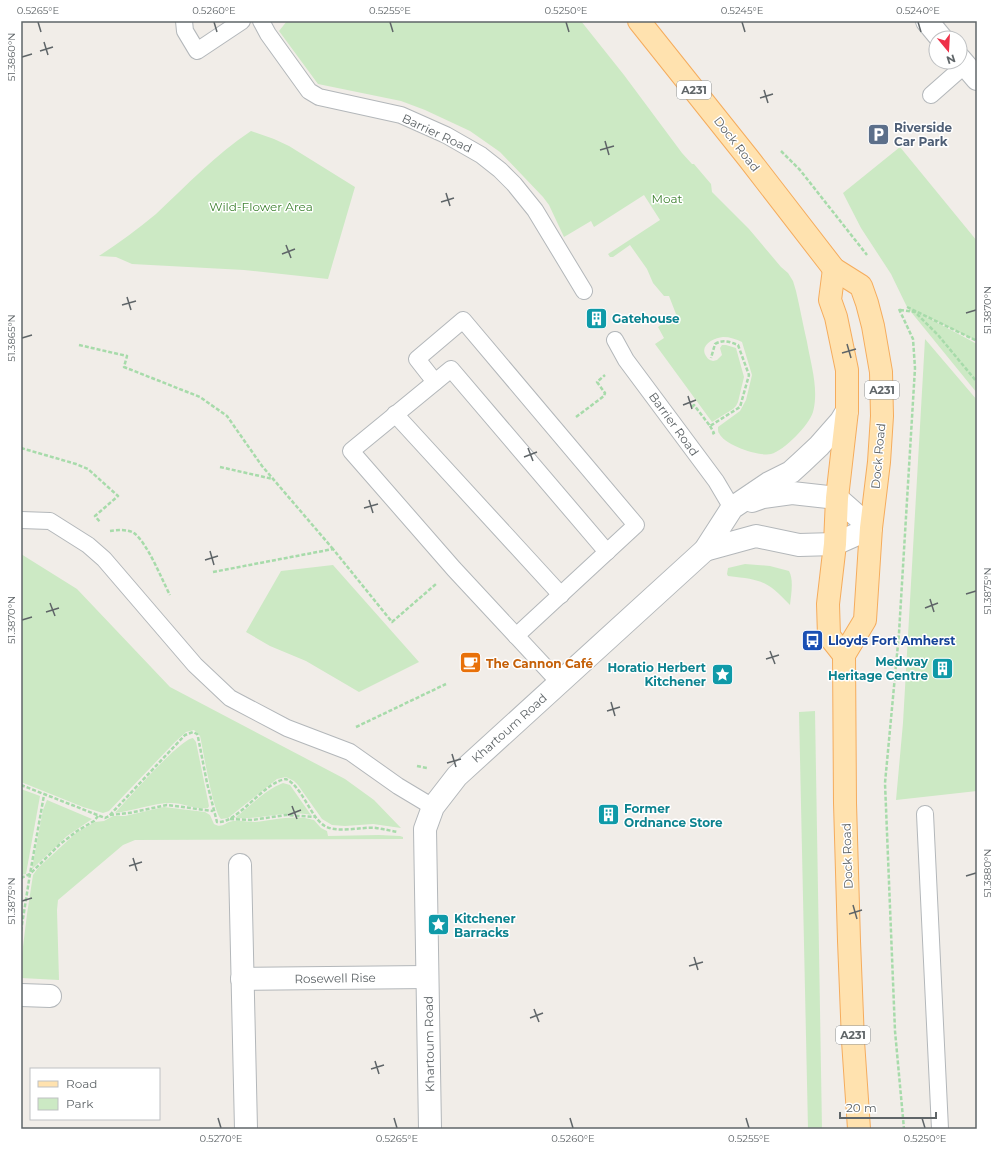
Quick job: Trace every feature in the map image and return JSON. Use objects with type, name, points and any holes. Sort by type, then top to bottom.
[{"type":"main road","name":"Dock Road","points":[[639,21],[834,269],[861,286],[873,326],[881,372],[882,394],[880,437],[871,528],[865,620],[844,655],[845,803],[849,941],[858,1129]]},
{"type":"main road","name":"A231","points":[[834,269],[830,300],[836,317],[847,370],[848,411],[837,498],[835,544],[828,604],[829,636],[844,655]]},
{"type":"street","points":[[927,21],[934,30]]},
{"type":"street","name":"Khartoum Road","points":[[430,1129],[425,829],[433,806],[457,776],[705,550],[732,508],[769,483],[791,472],[817,449],[848,411]]},
{"type":"street","points":[[732,508],[763,497],[792,493],[837,498],[871,528]]},
{"type":"street","name":"Khartoum Road","points":[[705,550],[756,536],[799,545],[835,544],[871,528]]},
{"type":"street","points":[[240,865],[246,1129]]},
{"type":"street","name":"Rosewell Rise","points":[[242,979],[427,977]]},
{"type":"street","points":[[21,995],[50,996]]},
{"type":"lane","points":[[184,21],[185,31],[197,51],[242,21]]},
{"type":"lane","name":"Barrier Road","points":[[265,28],[309,91],[319,97],[401,115],[446,135],[481,154],[514,184],[535,210],[584,291]]},
{"type":"lane","points":[[932,95],[963,70]]},
{"type":"lane","points":[[435,382],[417,359],[463,320],[636,525],[516,636]]},
{"type":"lane","name":"Barrier Road","points":[[615,340],[626,360],[716,481],[732,508]]},
{"type":"lane","points":[[559,682],[454,569],[351,451],[451,369],[607,552]]},
{"type":"lane","points":[[395,414],[561,595]]},
{"type":"lane","points":[[21,520],[50,521],[88,545],[98,554],[195,665],[230,698],[287,728],[350,752],[398,786],[433,806]]},
{"type":"lane","points":[[925,814],[940,1129]]},
{"type":"path","points":[[907,307],[977,341]]},
{"type":"path","points":[[900,310],[915,312],[938,335],[977,382]]},
{"type":"path","points":[[710,426],[740,407],[749,375],[738,345],[727,341],[719,342],[716,344],[711,358]]},
{"type":"path","points":[[78,345],[127,356],[124,367],[200,397],[227,416],[262,466],[333,549],[392,622],[454,569]]},
{"type":"path","points":[[557,431],[604,396],[605,393],[597,381],[626,360]]},
{"type":"path","points":[[672,422],[694,405],[714,433]]},
{"type":"path","points":[[21,448],[88,469],[118,496],[95,516],[109,532],[117,530],[132,532],[143,542],[170,596]]},
{"type":"path","points":[[220,467],[274,479]]},
{"type":"path","points":[[213,572],[333,549]]},
{"type":"path","points":[[333,746],[360,724],[446,684]]},
{"type":"path","points":[[21,785],[105,818],[110,815],[185,736],[193,732],[197,734],[198,737],[213,811],[217,822],[230,819],[262,793],[280,781],[286,779],[290,781],[322,824],[333,829],[375,828],[425,838]]},
{"type":"path","points":[[21,931],[44,795]]},
{"type":"path","points":[[110,815],[129,813],[167,805],[213,811]]},
{"type":"path","points":[[22,878],[30,874],[59,845],[77,831],[94,821],[98,816]]},
{"type":"path","points":[[230,819],[252,820],[286,816],[316,817]]},
{"type":"green space","name":"Moat","points":[[287,21],[581,21],[624,75],[682,153],[692,164],[694,164],[711,184],[712,192],[749,229],[781,267],[788,273],[793,281],[815,386],[815,403],[813,412],[807,424],[789,443],[771,454],[759,454],[734,446],[722,437],[718,432],[718,427],[740,411],[746,400],[752,375],[742,342],[733,338],[723,337],[708,343],[704,349],[706,356],[713,361],[717,360],[722,355],[720,348],[722,345],[736,348],[744,377],[736,406],[712,422],[655,344],[664,338],[658,327],[676,314],[669,296],[664,296],[653,283],[647,269],[630,245],[613,257],[610,257],[608,254],[660,220],[644,195],[594,227],[591,221],[564,237],[549,205],[543,197],[500,152],[470,131],[425,110],[401,101],[318,84],[279,31]]},
{"type":"green space","name":"Wild-Flower Area","points":[[251,131],[289,146],[355,187],[328,279],[244,270],[132,264],[116,257],[99,256],[156,214],[213,160]]},
{"type":"green space","points":[[900,147],[977,241],[977,341],[921,314],[977,344],[977,393],[907,307],[891,274],[861,228],[843,193]]},
{"type":"green space","points":[[925,339],[977,400],[977,791],[896,800],[903,723]]},
{"type":"green space","points":[[21,554],[77,589],[170,687],[345,779],[374,800],[401,828],[373,824],[345,826],[332,825],[322,819],[298,785],[286,777],[277,779],[228,818],[221,819],[215,805],[200,736],[194,730],[186,732],[109,811],[103,813],[83,807],[21,782]]},
{"type":"green space","points":[[745,564],[770,566],[789,571],[792,583],[790,605],[775,590],[763,583],[756,580],[728,576],[728,568]]},
{"type":"green space","points":[[333,565],[419,662],[359,692],[306,661],[270,646],[246,632],[281,571]]},
{"type":"green space","points":[[815,711],[822,1129],[808,1129],[799,712]]},
{"type":"green space","points":[[193,738],[196,742],[209,806],[208,808],[199,808],[176,803],[164,803],[115,813],[177,748]]},
{"type":"green space","points":[[283,783],[290,785],[311,815],[282,814],[254,818],[235,818],[264,794]]},
{"type":"green space","points":[[21,789],[40,796],[26,874],[21,875]]},
{"type":"green space","points":[[47,800],[92,819],[67,836],[32,869],[43,810]]},
{"type":"green space","points":[[164,807],[205,812],[210,815],[214,824],[219,826],[233,821],[255,822],[284,818],[307,818],[314,820],[321,828],[327,831],[328,836],[379,835],[400,836],[403,837],[403,839],[135,840],[123,845],[58,900],[59,980],[21,978],[21,963],[33,875],[38,868],[76,833],[95,822],[104,821],[113,816],[125,816]]},
{"type":"place","name":"Riverside Car Park","points":[[879,134]]},
{"type":"place","name":"Gatehouse","points":[[596,318]]},
{"type":"place","name":"Lloyds Fort Amherst","points":[[813,640]]},
{"type":"place","name":"The Cannon Café","points":[[470,663]]},
{"type":"place","name":"Medway Heritage Centre","points":[[943,668]]},
{"type":"place","name":"Horatio Herbert Kitchener","points":[[722,674]]},
{"type":"place","name":"Former Ordnance Store","points":[[609,815]]},
{"type":"place","name":"Kitchener Barracks","points":[[438,925]]}]
